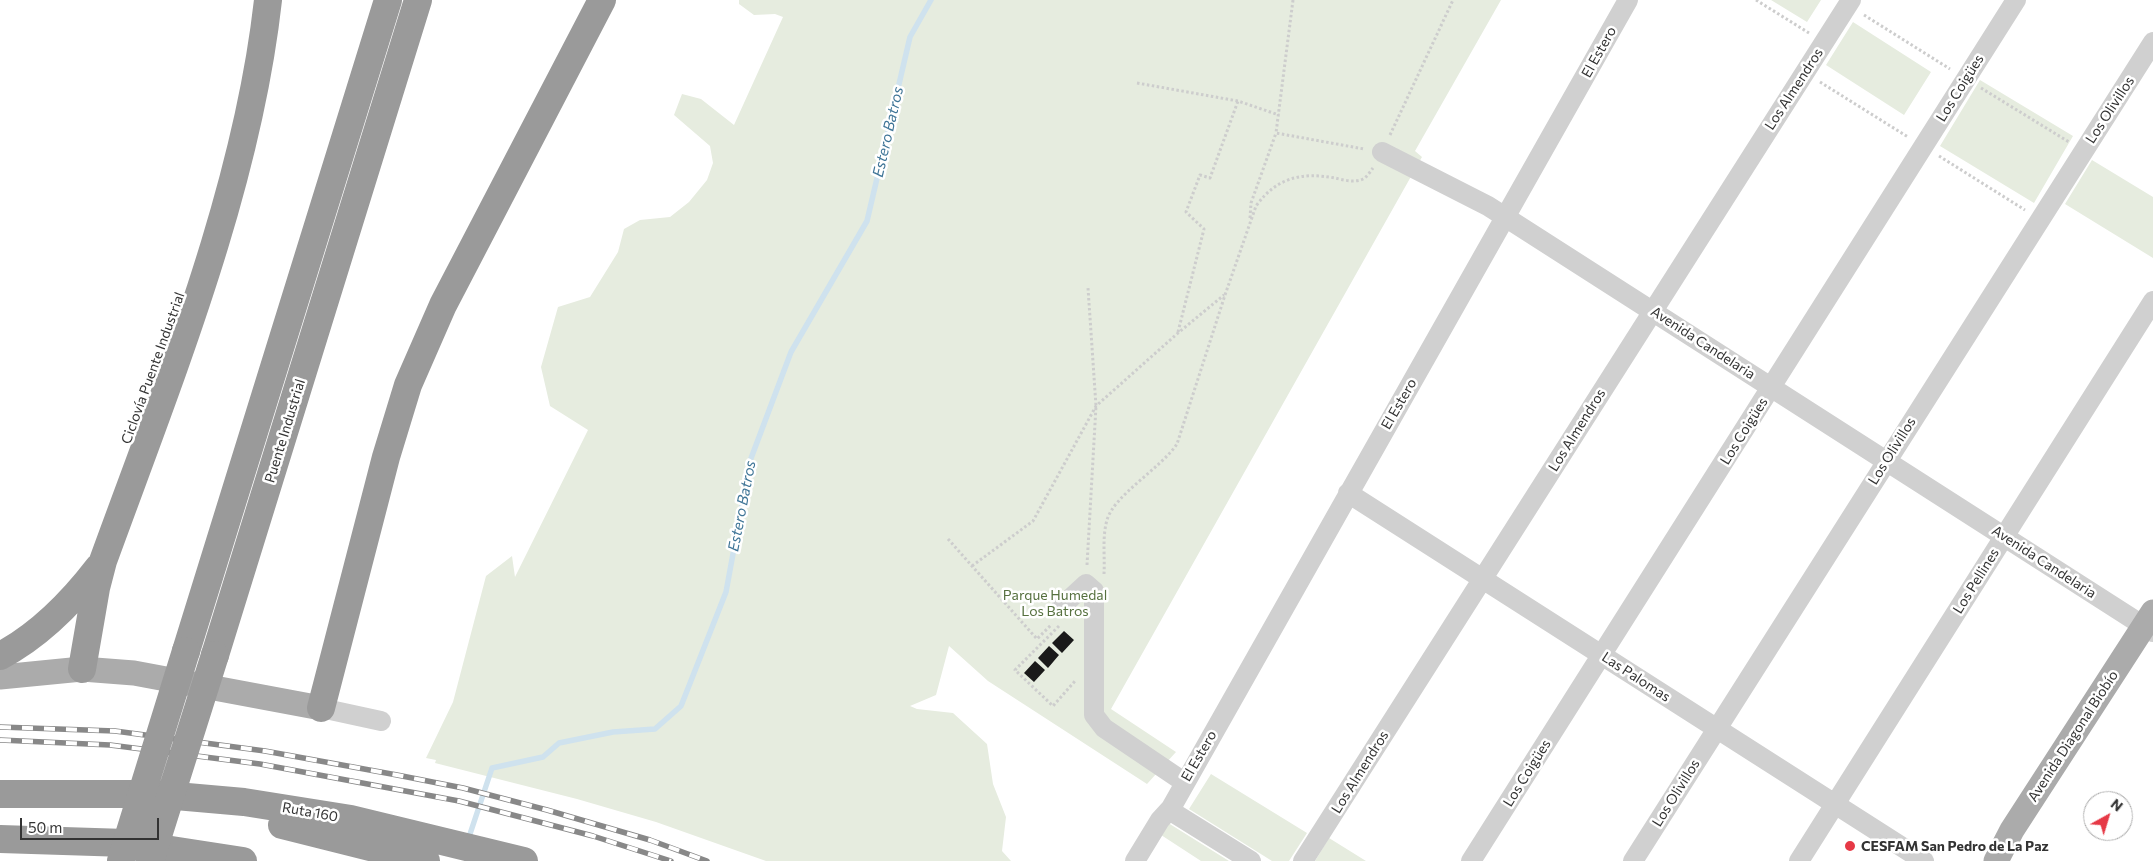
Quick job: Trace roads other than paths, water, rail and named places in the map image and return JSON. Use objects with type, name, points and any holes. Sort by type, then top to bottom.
[{"type":"highway","points":[[82,669],[94,597],[103,561],[178,356],[216,237],[257,80],[268,0]]},
{"type":"highway","points":[[121,861],[388,0]]},
{"type":"highway","name":"Puente Industrial","points":[[150,861],[418,0]]},
{"type":"highway","points":[[320,708],[386,457],[408,385],[443,305],[602,0]]},
{"type":"highway","points":[[0,656],[23,642],[51,620],[79,592],[103,561]]},
{"type":"highway","name":"Ruta 160","points":[[0,794],[92,795],[214,811],[421,851],[489,852],[524,861]]},
{"type":"highway","points":[[0,839],[126,844],[243,861]]},
{"type":"main road","name":"Avenida Diagonal Biobío","points":[[1996,861],[2012,830],[2150,623]]},
{"type":"main road","points":[[0,677],[82,669],[134,672],[320,708]]},
{"type":"street","name":"El Estero","points":[[1135,861],[1160,820],[1171,808],[1628,0]]},
{"type":"street","name":"Los Almendros","points":[[1304,861],[1851,0]]},
{"type":"street","name":"Los Coigües","points":[[1471,861],[2016,0]]},
{"type":"street","name":"Los Olivillos","points":[[1633,861],[2153,42]]},
{"type":"street","name":"Avenida Candelaria","points":[[1382,152],[1506,217],[2005,537],[2150,623]]},
{"type":"street","name":"Los Pellines","points":[[1798,861],[2153,301]]},
{"type":"street","name":"Las Palomas","points":[[1348,493],[1924,861]]},
{"type":"street","points":[[1061,608],[1095,581],[1093,707],[1098,722],[1184,782]]},
{"type":"street","points":[[320,708],[381,720]]},
{"type":"street","points":[[1171,808],[1174,812],[1251,861]]},
{"type":"waterway","name":"Estero Batros","points":[[468,840],[492,768],[543,757],[559,743],[613,732],[655,729],[681,706],[726,592],[750,461],[791,352],[867,221],[910,37],[931,0]]},
{"type":"railway","points":[[0,727],[115,731],[265,751],[397,775],[463,788],[547,810],[650,840],[707,861]]},
{"type":"railway","points":[[0,740],[110,745],[260,764],[459,801],[593,836],[671,861]]},
{"type":"place","name":"CESFAM San Pedro de La Paz","points":[[1850,846]]},
{"type":"park label","name":"Parque Humedal Los Batros","points":[[1055,604]]}]
